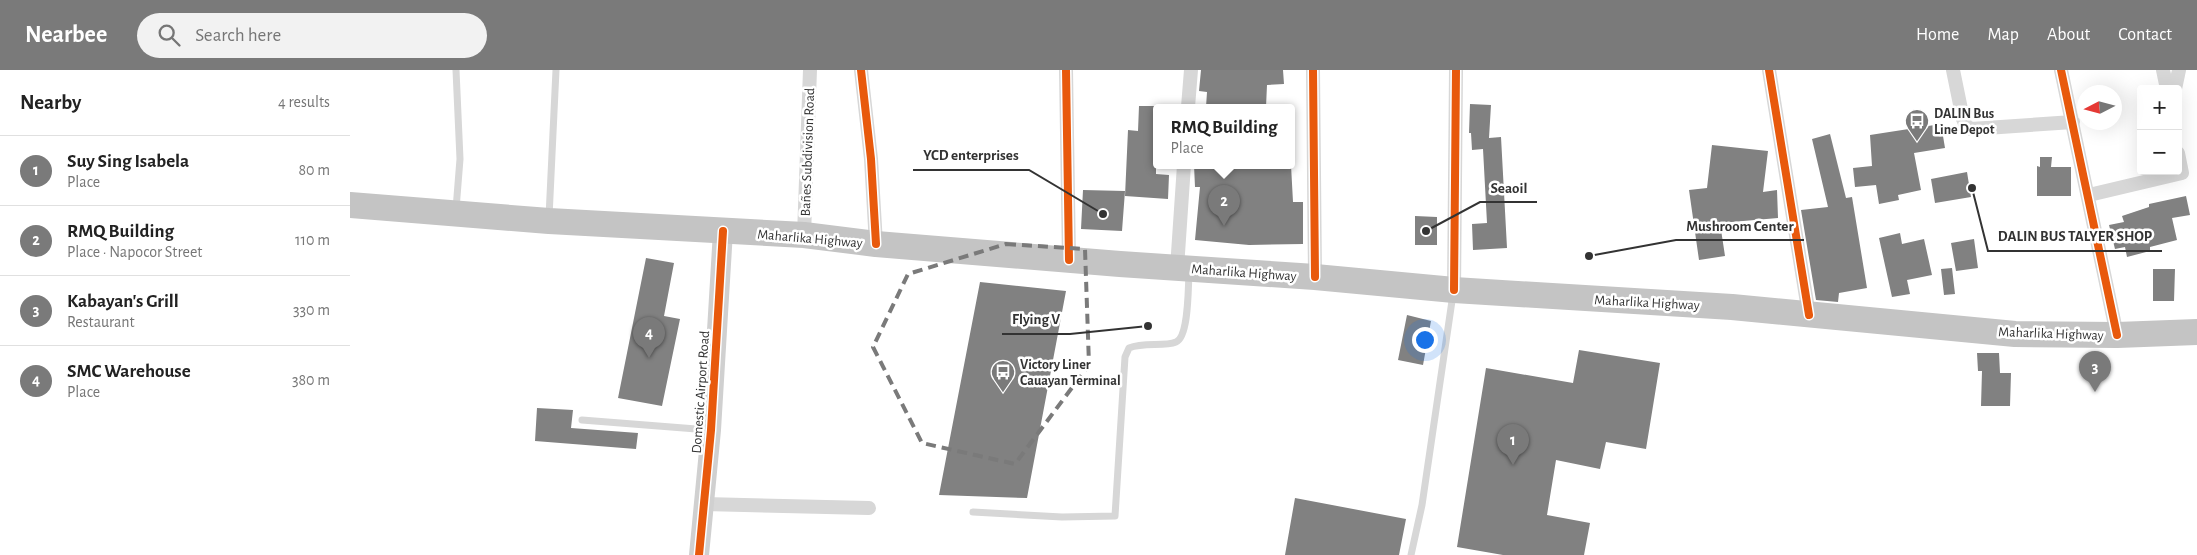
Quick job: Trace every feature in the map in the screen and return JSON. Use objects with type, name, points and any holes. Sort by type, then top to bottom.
[{"type":"highway","name":"Maharlika Highway","points":[[350,205],[549,221],[804,235],[876,244],[1314,277],[1454,290],[1732,307],[2015,334],[2117,335],[2197,332]]},
{"type":"street","name":"Bañes Subdivision Road","points":[[804,235],[810,70]]},
{"type":"street","points":[[861,70],[871,159],[876,244]]},
{"type":"street","points":[[1066,70],[1069,260]]},
{"type":"street","points":[[1188,104],[1191,70]]},
{"type":"street","points":[[1313,70],[1314,277]]},
{"type":"street","points":[[1454,290],[1456,70]]},
{"type":"street","points":[[1769,70],[1809,315]]},
{"type":"street","points":[[1953,70],[1963,119],[1966,126],[1971,129],[2073,122]]},
{"type":"street","points":[[2061,70],[2089,195],[2117,335]]},
{"type":"street","points":[[2163,70],[2166,85]]},
{"type":"street","points":[[2177,85],[2179,70]]},
{"type":"street","points":[[1184,169],[1184,268]]},
{"type":"street","points":[[2089,195],[2178,175]]},
{"type":"street","name":"Domestic Airport Road","points":[[699,555],[711,430],[723,231]]},
{"type":"street","points":[[704,504],[869,508]]},
{"type":"lane","points":[[455,214],[460,159],[456,70]]},
{"type":"lane","points":[[549,221],[556,70]]},
{"type":"lane","points":[[973,512],[1062,517],[1115,516],[1125,357],[1130,348],[1136,345],[1176,342],[1182,337],[1185,326],[1184,268]]},
{"type":"lane","points":[[1411,555],[1422,505],[1454,290]]},
{"type":"lane","points":[[582,420],[711,430]]},
{"type":"highlighted area","points":[[1006,244],[1085,249],[1089,365],[1015,464],[922,443],[873,347],[908,274]]},
{"type":"building","points":[[1201,70],[1283,70],[1284,84],[1267,85],[1266,104],[1206,104],[1207,92],[1199,91]]},
{"type":"building","points":[[1470,104],[1491,105],[1489,138],[1501,137],[1507,248],[1473,250],[1472,224],[1487,223],[1483,149],[1472,150],[1471,133],[1469,133]]},
{"type":"building","points":[[1139,106],[1153,106],[1153,169],[1156,169],[1156,174],[1169,175],[1168,199],[1125,196],[1128,130],[1138,131]]},
{"type":"building","points":[[1941,124],[1945,148],[1914,153],[1921,190],[1898,195],[1899,200],[1879,204],[1876,185],[1855,187],[1853,168],[1872,166],[1870,135]]},
{"type":"building","points":[[1830,134],[1846,198],[1852,197],[1867,288],[1839,293],[1838,302],[1816,300],[1801,210],[1828,207],[1812,139]]},
{"type":"building","points":[[1712,145],[1768,151],[1763,192],[1777,190],[1778,218],[1720,223],[1725,256],[1699,260],[1689,190],[1707,188]]},
{"type":"building","points":[[2040,157],[2052,157],[2051,167],[2071,167],[2071,196],[2037,196],[2037,166],[2040,167]]},
{"type":"building","points":[[1194,169],[1291,169],[1293,202],[1303,202],[1303,244],[1249,245],[1195,240],[1200,187],[1195,187]]},
{"type":"building","points":[[1967,172],[1971,197],[1935,203],[1931,179]]},
{"type":"building","points":[[1083,190],[1125,191],[1122,231],[1081,229]]},
{"type":"building","points":[[2186,196],[2190,215],[2172,218],[2177,240],[2150,247],[2150,251],[2127,257],[2125,247],[2115,249],[2109,225],[2124,222],[2122,216],[2149,207],[2149,204]]},
{"type":"building","points":[[1415,216],[1437,217],[1437,245],[1415,245]]},
{"type":"building","points":[[1900,233],[1902,244],[1924,239],[1932,275],[1907,280],[1910,294],[1892,297],[1879,238]]},
{"type":"building","points":[[1974,239],[1978,268],[1956,271],[1951,243]]},
{"type":"building","points":[[646,258],[674,263],[664,316],[680,319],[662,406],[618,398]]},
{"type":"building","points":[[1952,268],[1955,294],[1944,295],[1941,269]]},
{"type":"building","points":[[2153,269],[2175,269],[2174,301],[2153,301]]},
{"type":"building","name":"Victory Liner Cauayan Terminal","points":[[980,282],[1066,291],[1027,498],[939,495]]},
{"type":"building","points":[[1407,315],[1431,321],[1423,365],[1398,360]]},
{"type":"building","points":[[1579,350],[1660,363],[1646,449],[1606,442],[1600,469],[1556,460],[1547,515],[1590,523],[1584,555],[1503,555],[1457,547],[1486,368],[1573,383]]},
{"type":"building","points":[[1977,353],[1999,353],[2000,373],[2011,373],[2010,406],[1981,406],[1982,371],[1978,371]]},
{"type":"building","points":[[537,408],[573,410],[571,428],[638,433],[636,449],[535,441]]},
{"type":"building","points":[[1295,498],[1406,519],[1399,555],[1285,555]]},
{"type":"cycle path","points":[[861,70],[871,159],[876,244]]},
{"type":"cycle path","points":[[1066,70],[1069,260]]},
{"type":"cycle path","points":[[1313,70],[1315,277]]},
{"type":"cycle path","points":[[1454,290],[1456,70]]},
{"type":"cycle path","points":[[1769,70],[1809,315]]},
{"type":"cycle path","points":[[2061,70],[2117,335]]},
{"type":"cycle path","points":[[699,555],[711,430],[723,231]]},
{"type":"place","name":"DALIN Bus Line Depot","points":[[1917,142]]},
{"type":"place","name":"DALIN BUS TALYER SHOP","points":[[1972,188]]},
{"type":"place","name":"YCD enterprises","points":[[1103,214]]},
{"type":"place","name":"RMQ Building","points":[[1224,226]]},
{"type":"place","name":"Seaoil","points":[[1426,231]]},
{"type":"place","name":"Mushroom Center","points":[[1589,256]]},
{"type":"place","name":"Flying V","points":[[1148,326]]},
{"type":"place","name":"SMC Warehouse","points":[[649,358]]},
{"type":"place","name":"Kabayan's Grill","points":[[2095,392]]},
{"type":"place","name":"Victory Liner Cauayan Terminal","points":[[1003,393]]},
{"type":"place","name":"Suy Sing Isabela","points":[[1513,465]]}]
